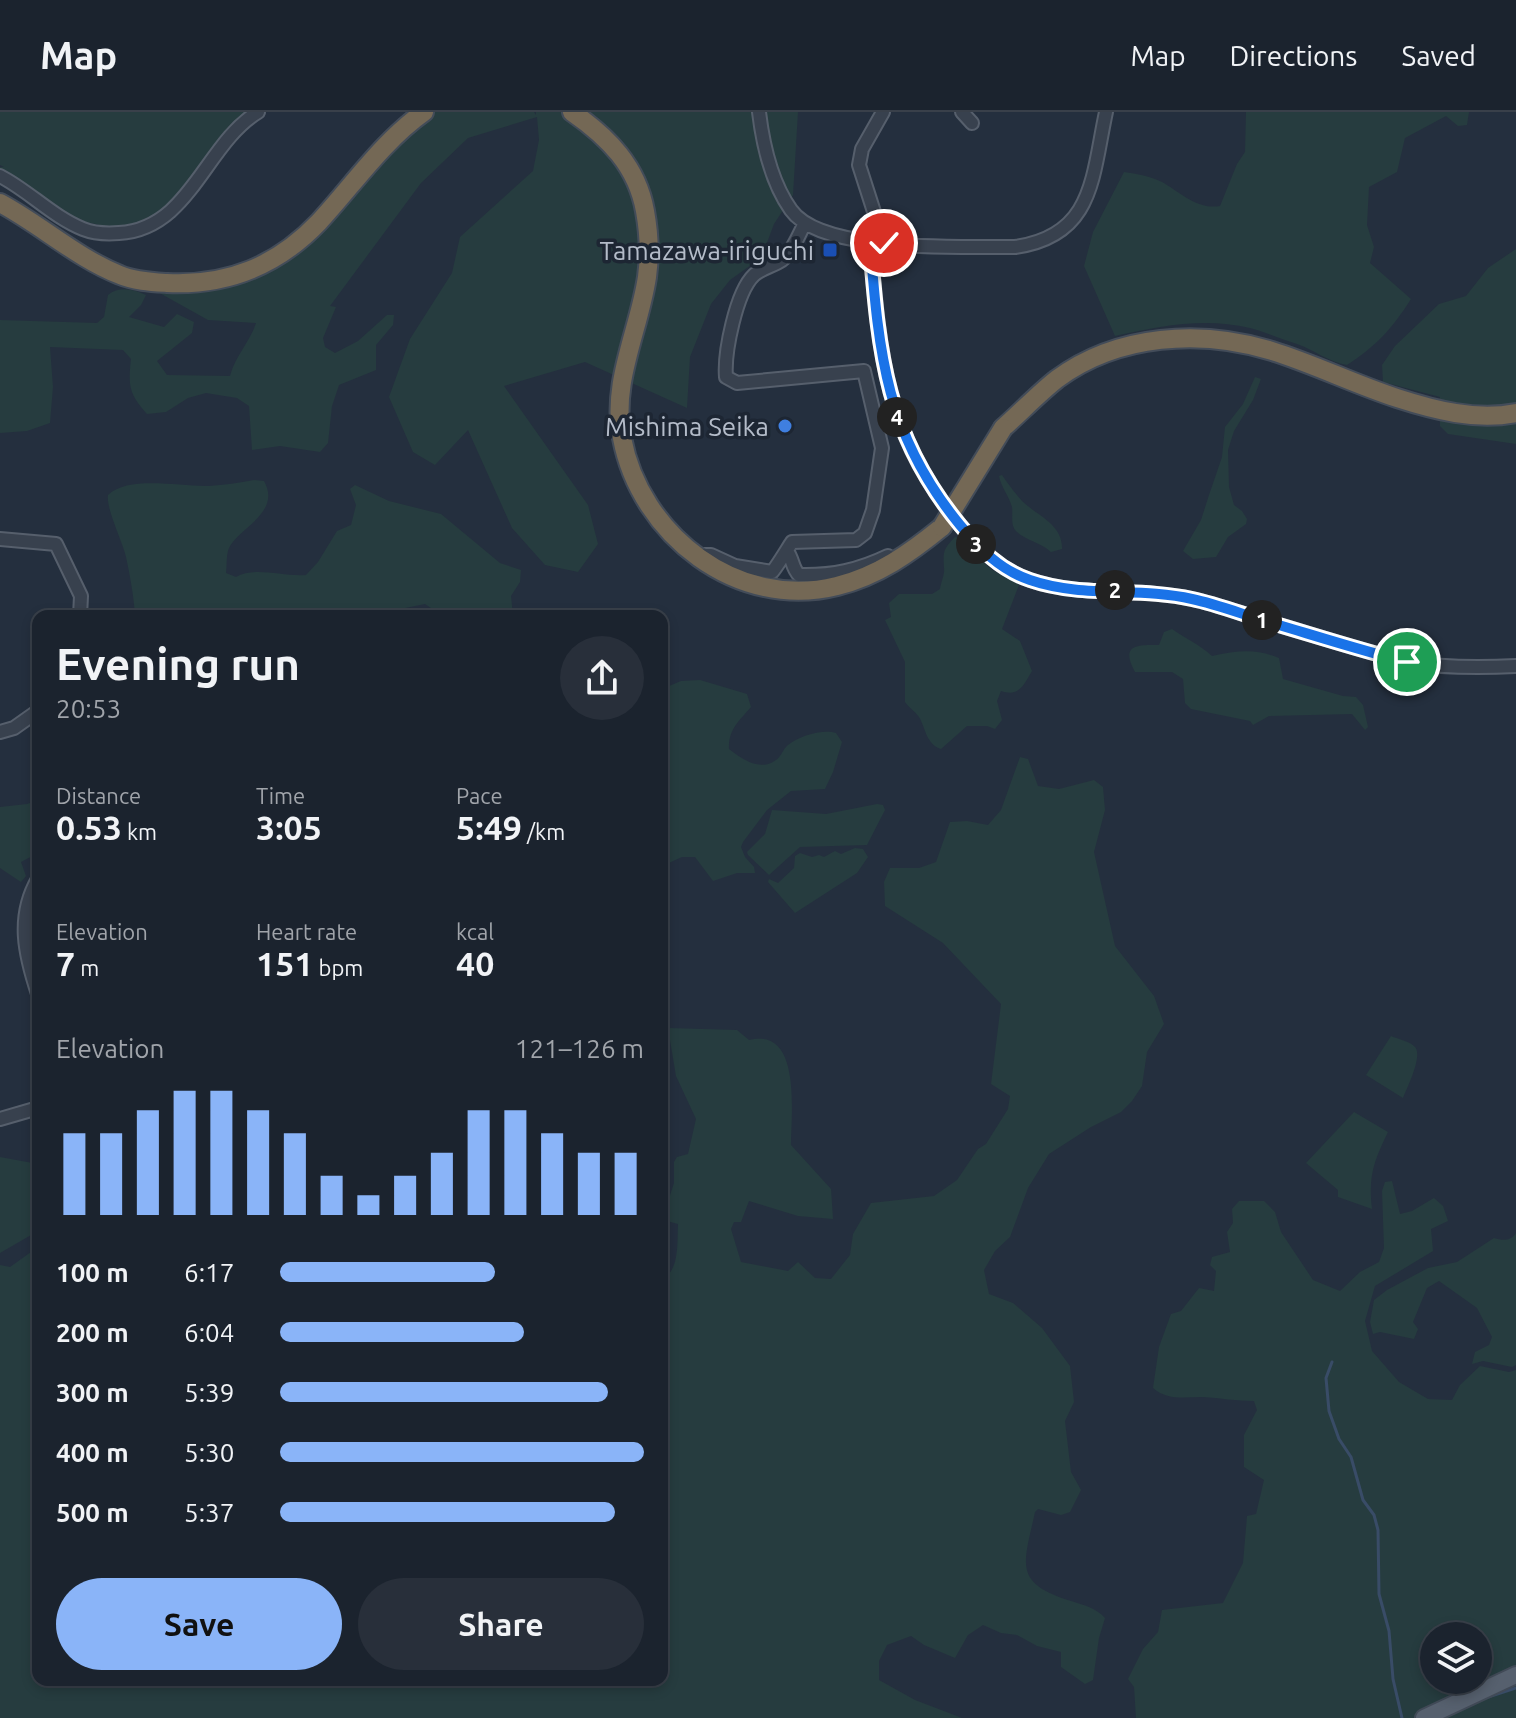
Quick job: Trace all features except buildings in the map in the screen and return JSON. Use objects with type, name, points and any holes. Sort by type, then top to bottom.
[{"type":"highway","points":[[0,203],[122,277],[161,283],[216,282],[259,268],[298,241],[382,147],[424,112]]},
{"type":"highway","points":[[572,112],[620,152],[636,180],[644,206],[649,246],[647,279],[626,356],[620,397],[622,437],[634,477],[653,514],[695,555],[744,582],[790,591],[840,586],[886,568],[942,527],[1003,428],[1059,378],[1111,352],[1151,341],[1190,336],[1228,341],[1272,351],[1369,389],[1445,411],[1481,415],[1516,413]]},
{"type":"main road","points":[[1424,1718],[1516,1675]]},
{"type":"street","points":[[0,176],[82,229],[106,233],[129,232],[163,217],[187,195],[233,134],[258,112]]},
{"type":"street","points":[[759,112],[766,157],[791,211],[805,223],[835,237],[870,243],[1015,247],[1037,244],[1072,223],[1092,186],[1106,112]]},
{"type":"street","points":[[883,112],[862,149],[859,165],[884,243]]},
{"type":"street","points":[[962,112],[972,123]]},
{"type":"street","points":[[695,555],[711,555],[735,566],[772,572],[792,542],[856,540],[865,533],[873,510],[882,448],[864,371],[737,383],[726,377],[725,367],[736,311],[745,286],[756,273],[785,258],[805,223]]},
{"type":"street","points":[[870,243],[888,386],[903,434],[915,460],[942,502],[985,555],[1027,579],[1063,588],[1191,598],[1407,662],[1477,668],[1516,666]]},
{"type":"street","points":[[0,539],[56,544],[81,596],[80,610]]},
{"type":"street","points":[[787,551],[792,558],[793,569],[799,575],[820,576],[861,569],[888,556],[915,549]]},
{"type":"street","points":[[0,732],[14,728],[32,715]]},
{"type":"street","points":[[32,891],[25,906],[24,932],[25,956],[32,976]]},
{"type":"street","points":[[0,1119],[32,1110]]},
{"type":"green space","points":[[0,112],[262,112],[153,219],[118,229],[68,218],[0,177],[0,167],[4,167],[0,165]]},
{"type":"green space","points":[[434,112],[534,112],[536,115],[536,112],[798,112],[793,195],[774,224],[765,248],[751,265],[730,280],[711,304],[690,357],[687,408],[585,362],[504,386],[588,505],[598,544],[578,572],[545,565],[512,528],[468,430],[435,465],[413,452],[389,397],[410,339],[452,273],[460,237],[533,171],[539,140],[537,117],[468,138],[421,183],[330,306],[336,307],[323,338],[325,347],[335,353],[358,341],[387,315],[394,315],[393,325],[376,345],[376,370],[339,385],[332,406],[328,443],[320,452],[280,446],[252,450],[249,406],[237,398],[206,393],[188,398],[166,412],[147,414],[133,395],[131,359],[123,350],[50,347],[53,387],[50,423],[27,431],[0,433],[0,320],[97,323],[104,317],[108,295],[121,289],[146,295],[129,317],[164,327],[177,314],[194,322],[192,333],[157,361],[167,375],[230,376],[256,323],[208,320],[156,291],[270,266],[405,126]]},
{"type":"green space","points":[[1246,112],[1469,112],[1467,125],[1458,126],[1446,116],[1405,138],[1397,172],[1369,187],[1367,225],[1374,247],[1370,263],[1411,299],[1383,336],[1347,365],[1250,328],[1233,325],[1182,324],[1115,336],[1084,266],[1093,232],[1124,172],[1157,180],[1196,203],[1220,206],[1245,152]]},
{"type":"green space","points":[[1516,249],[1516,444],[1448,434],[1440,426],[1440,397],[1383,382],[1382,365],[1395,346],[1439,304],[1466,296],[1488,268]]},
{"type":"green space","points":[[1255,377],[1261,379],[1253,400],[1234,431],[1228,450],[1229,487],[1234,505],[1247,519],[1246,524],[1228,537],[1216,557],[1193,559],[1183,551],[1201,520],[1222,457],[1225,427],[1243,404]]},
{"type":"green space","points":[[1002,475],[1022,501],[1058,533],[1062,549],[1051,552],[1015,530],[1012,507],[999,476]]},
{"type":"green space","points":[[264,481],[268,492],[263,511],[229,548],[226,573],[236,577],[252,572],[306,575],[337,531],[351,525],[356,505],[350,489],[355,485],[389,501],[441,514],[500,563],[521,570],[520,582],[511,596],[512,610],[432,610],[425,604],[396,610],[134,610],[126,557],[109,508],[108,495],[129,485]]},
{"type":"green space","points":[[955,537],[967,543],[990,568],[1019,585],[1002,629],[1020,641],[1032,671],[1016,691],[1001,691],[997,701],[1002,720],[995,729],[967,726],[941,749],[929,740],[919,717],[905,702],[905,662],[885,620],[891,617],[889,603],[899,594],[932,594],[940,589],[945,551]]},
{"type":"green space","points":[[1172,629],[1212,656],[1246,651],[1279,658],[1283,679],[1356,697],[1363,705],[1368,727],[1365,730],[1352,714],[1269,716],[1253,725],[1250,721],[1191,709],[1185,703],[1183,679],[1172,672],[1135,672],[1129,656],[1139,646],[1159,645],[1164,632]]},
{"type":"green space","points":[[700,680],[747,694],[751,707],[732,731],[729,749],[751,763],[770,763],[778,759],[788,745],[811,734],[836,733],[842,742],[825,789],[791,791],[767,810],[743,842],[741,847],[755,873],[737,873],[713,881],[695,857],[682,857],[668,863],[668,686],[681,681]]},
{"type":"green space","points":[[1020,757],[1028,759],[1038,786],[1059,789],[1094,780],[1103,787],[1105,810],[1094,852],[1115,946],[1154,996],[1164,1024],[1147,1052],[1142,1086],[1132,1101],[1121,1112],[1049,1154],[1028,1188],[1010,1237],[995,1251],[984,1270],[989,1294],[1013,1303],[1042,1328],[1070,1366],[1074,1402],[1065,1421],[1071,1472],[1081,1490],[1070,1512],[1061,1515],[1038,1509],[1035,1512],[1026,1558],[1031,1579],[1039,1587],[1090,1607],[1105,1618],[1093,1680],[1085,1684],[1061,1667],[1061,1652],[983,1625],[968,1635],[955,1658],[911,1636],[887,1645],[879,1661],[879,1680],[915,1700],[962,1718],[0,1718],[0,1265],[10,1267],[32,1251],[32,1686],[668,1686],[668,1275],[675,1263],[678,1224],[668,1221],[668,1202],[674,1183],[674,1162],[677,1157],[688,1154],[696,1119],[676,1076],[668,1028],[737,1030],[749,1040],[766,1039],[778,1046],[786,1059],[790,1076],[791,1145],[831,1189],[833,1219],[798,1216],[749,1201],[741,1222],[734,1222],[731,1229],[741,1262],[788,1271],[798,1262],[815,1278],[831,1279],[850,1255],[853,1234],[871,1203],[934,1196],[957,1180],[978,1149],[986,1144],[1008,1109],[1010,1096],[991,1084],[1001,1004],[943,943],[885,906],[884,882],[890,868],[919,868],[936,862],[950,822],[988,825],[1001,810]]},
{"type":"green space","points":[[32,802],[32,856],[21,862],[26,876],[21,882],[0,868],[0,807]]},
{"type":"green space","points":[[883,805],[885,810],[867,845],[800,847],[769,875],[748,855],[747,852],[765,834],[772,810],[826,814]]},
{"type":"green space","points":[[855,848],[863,849],[868,857],[857,873],[795,913],[768,882],[769,879],[778,883],[794,868],[795,856],[800,853],[824,857],[835,851],[841,854]]},
{"type":"green space","points":[[1391,1036],[1411,1044],[1417,1051],[1414,1072],[1403,1098],[1366,1075]]},
{"type":"green space","points":[[1354,1112],[1388,1132],[1373,1169],[1372,1209],[1338,1197],[1338,1190],[1306,1163]]},
{"type":"green space","points":[[0,1157],[32,1163],[32,1234],[0,1253]]},
{"type":"green space","points":[[1392,1181],[1400,1214],[1434,1198],[1443,1206],[1448,1221],[1431,1229],[1433,1251],[1375,1286],[1365,1321],[1372,1351],[1399,1382],[1428,1399],[1452,1400],[1460,1385],[1480,1366],[1509,1372],[1516,1370],[1516,1718],[1136,1718],[1134,1687],[1128,1679],[1143,1649],[1158,1632],[1162,1610],[1223,1603],[1243,1563],[1247,1516],[1256,1514],[1264,1480],[1244,1467],[1244,1435],[1257,1410],[1254,1401],[1177,1397],[1153,1388],[1159,1347],[1171,1314],[1181,1311],[1199,1288],[1214,1291],[1216,1271],[1210,1265],[1212,1257],[1230,1252],[1227,1232],[1233,1223],[1232,1209],[1239,1201],[1264,1201],[1275,1212],[1281,1232],[1313,1280],[1340,1291],[1360,1272],[1379,1262],[1384,1248],[1382,1191],[1385,1182]]},
{"type":"green space","points":[[1516,1233],[1516,1365],[1512,1367],[1483,1361],[1472,1364],[1475,1352],[1489,1345],[1492,1337],[1477,1308],[1439,1281],[1427,1288],[1413,1322],[1418,1329],[1414,1339],[1380,1332],[1373,1334],[1370,1322],[1374,1300],[1387,1290],[1428,1268],[1457,1262],[1494,1238],[1506,1240]]},
{"type":"waterway","points":[[1332,1362],[1326,1378],[1329,1411],[1339,1439],[1351,1457],[1363,1500],[1374,1515],[1378,1530],[1379,1594],[1389,1631],[1393,1679],[1402,1718]]},
{"type":"waterway","points":[[1485,1698],[1516,1688]]},
{"type":"place","name":"Tamazawa-iriguchi","points":[[830,250]]},
{"type":"place","name":"Mishima Seika","points":[[785,426]]},
{"type":"route","points":[[884,243],[870,243],[884,361],[893,407],[915,460],[942,502],[985,555],[1027,579],[1049,586],[1191,598],[1407,662]]}]
